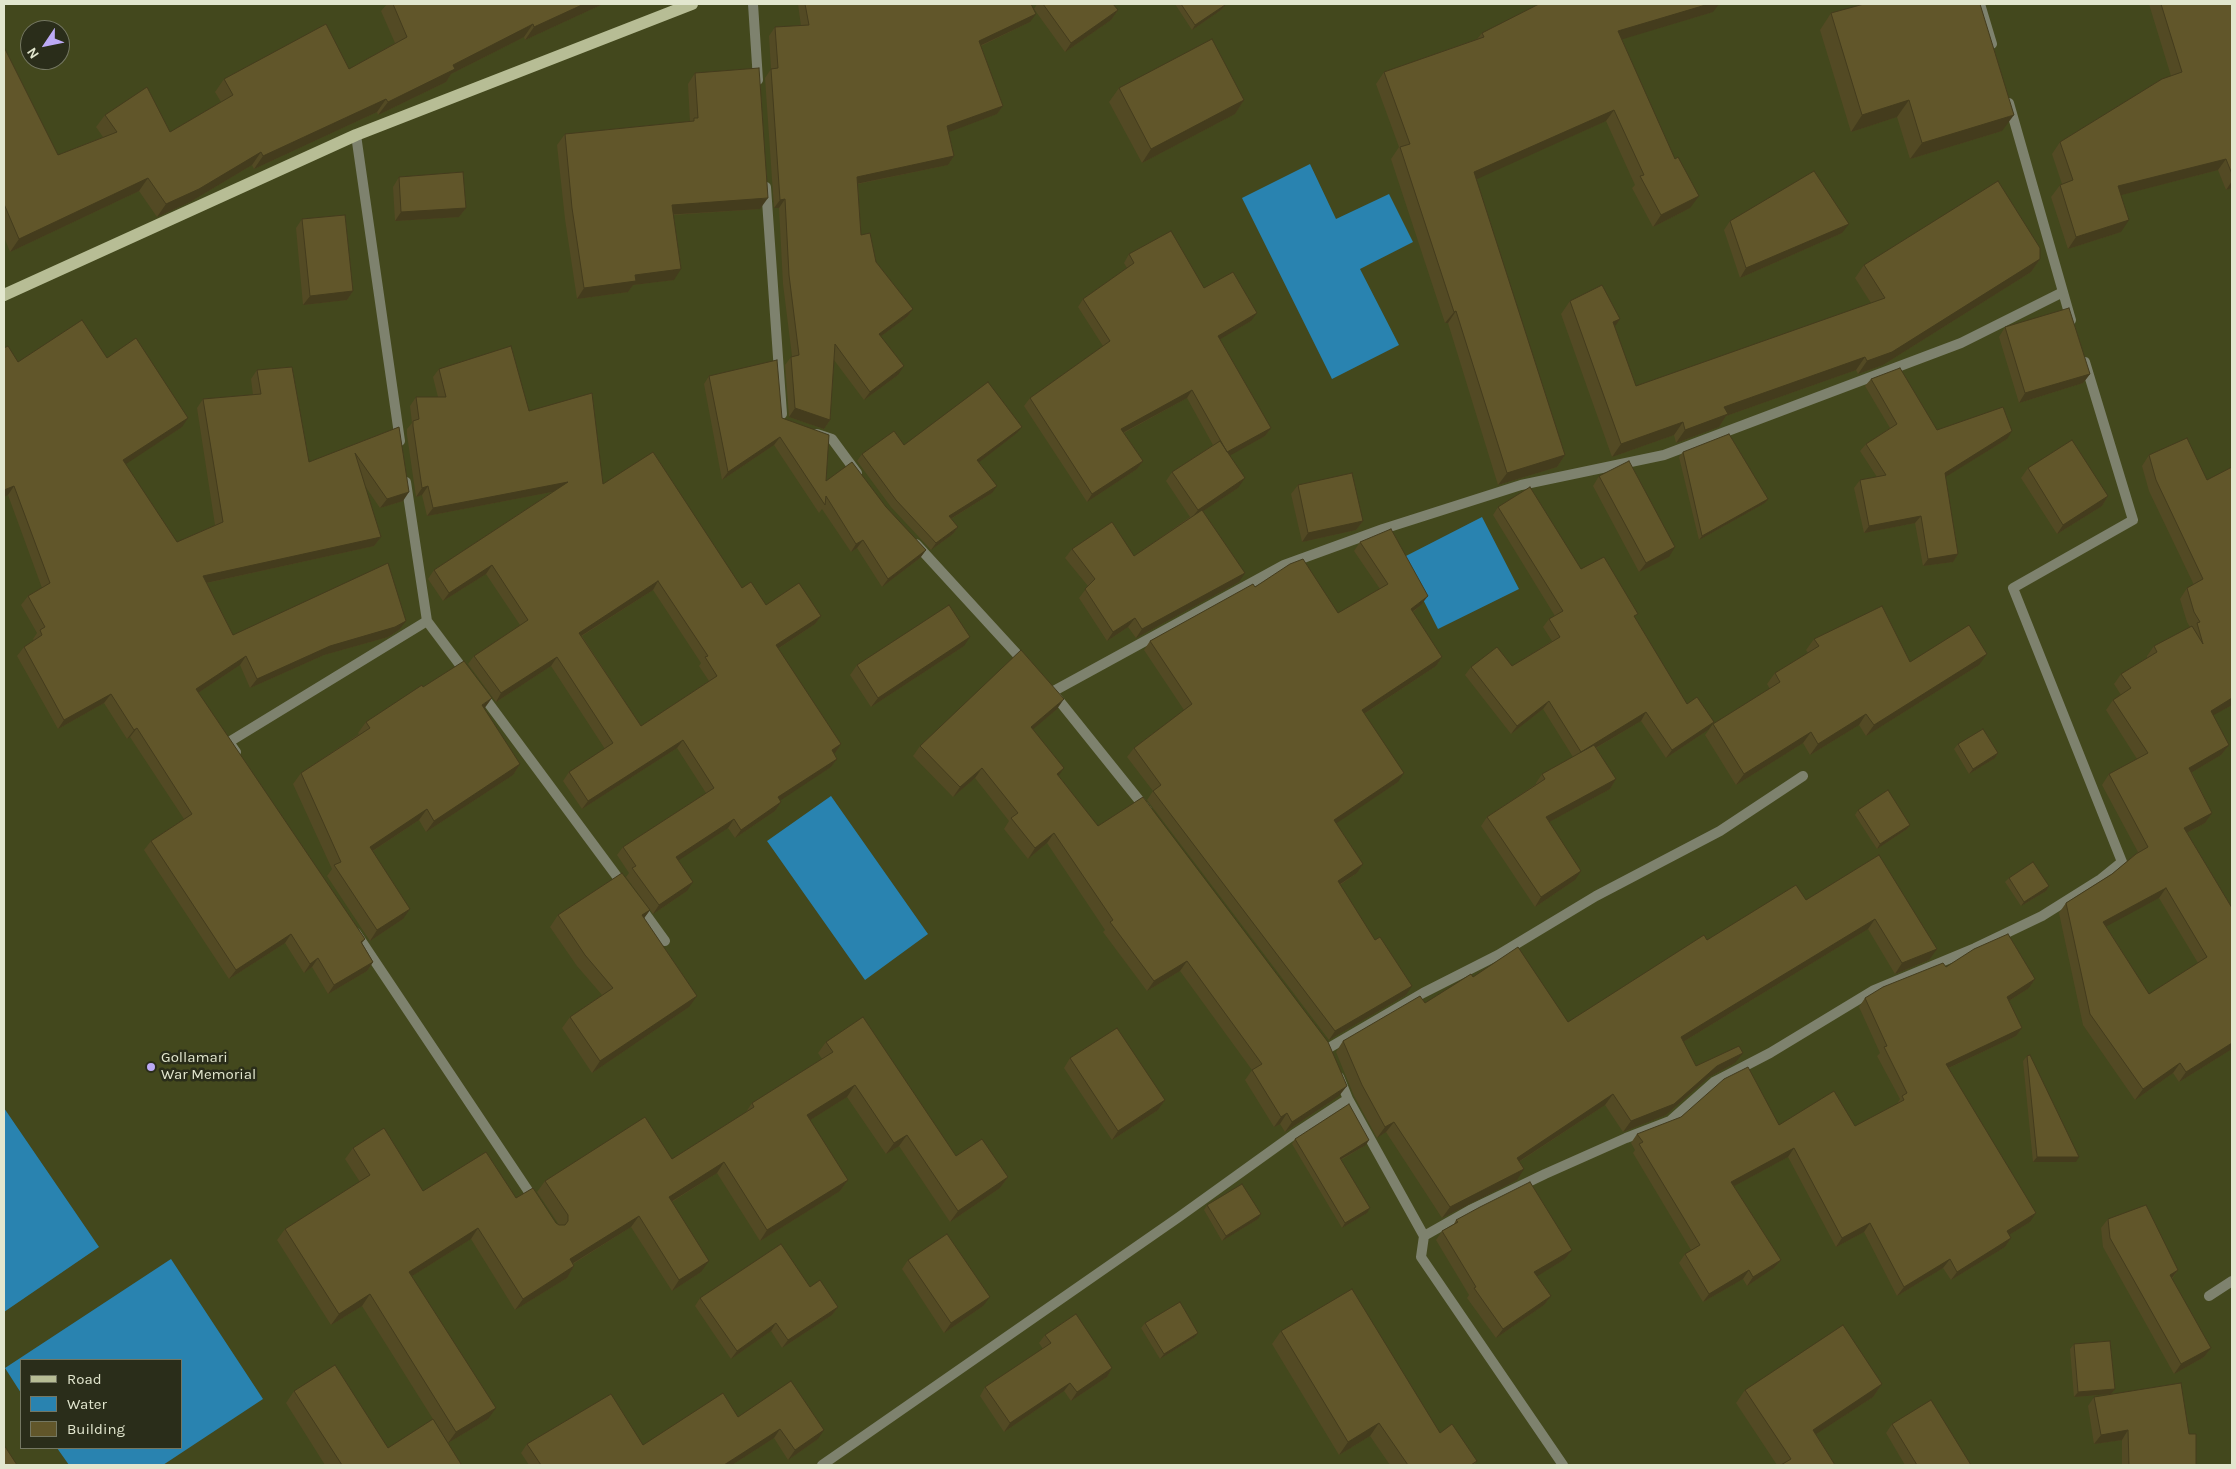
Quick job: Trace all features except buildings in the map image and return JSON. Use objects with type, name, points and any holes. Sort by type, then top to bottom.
[{"type":"main road","points":[[4,295],[356,135],[692,4]]},
{"type":"street","points":[[753,4],[759,93]]},
{"type":"street","points":[[1980,4],[1994,52]]},
{"type":"street","points":[[2005,90],[2074,330]]},
{"type":"street","points":[[356,135],[402,455]]},
{"type":"street","points":[[765,173],[782,422],[790,425]]},
{"type":"street","points":[[1152,817],[1049,688],[1284,565],[1383,529],[1521,485],[1664,455],[1961,343],[2063,292]]},
{"type":"street","points":[[1424,1236],[1470,1210],[1545,1174],[1626,1138],[1670,1121],[1714,1082],[1770,1053],[1874,990],[1975,948],[2042,916],[2101,879],[2122,862],[2013,588],[2133,520],[2080,349]]},
{"type":"street","points":[[807,430],[832,439],[862,479]]},
{"type":"street","points":[[404,474],[427,621],[665,941]]},
{"type":"street","points":[[906,533],[1032,670]]},
{"type":"street","points":[[240,759],[229,742],[427,621]]},
{"type":"street","points":[[1563,1465],[1421,1258],[1424,1236],[1348,1099],[1328,1053],[1423,993],[1498,955],[1596,896],[1720,831],[1803,776]]},
{"type":"street","points":[[350,924],[543,1214]]},
{"type":"street","points":[[822,1465],[1286,1140],[1348,1099]]},
{"type":"street","points":[[2210,1296],[2232,1282]]},
{"type":"water","points":[[1310,164],[1336,219],[1389,194],[1413,242],[1360,269],[1399,345],[1332,379],[1242,198]]},
{"type":"water","points":[[1482,517],[1519,589],[1438,629],[1402,558]]},
{"type":"water","points":[[831,796],[928,934],[865,980],[767,841]]},
{"type":"water","points":[[4,1108],[99,1247],[4,1312]]},
{"type":"water","points":[[171,1259],[263,1399],[163,1465],[69,1465],[58,1449],[182,1449],[182,1359],[20,1359],[20,1391],[5,1368]]},
{"type":"place","name":"Gollamari War Memorial","points":[[151,1067]]}]
